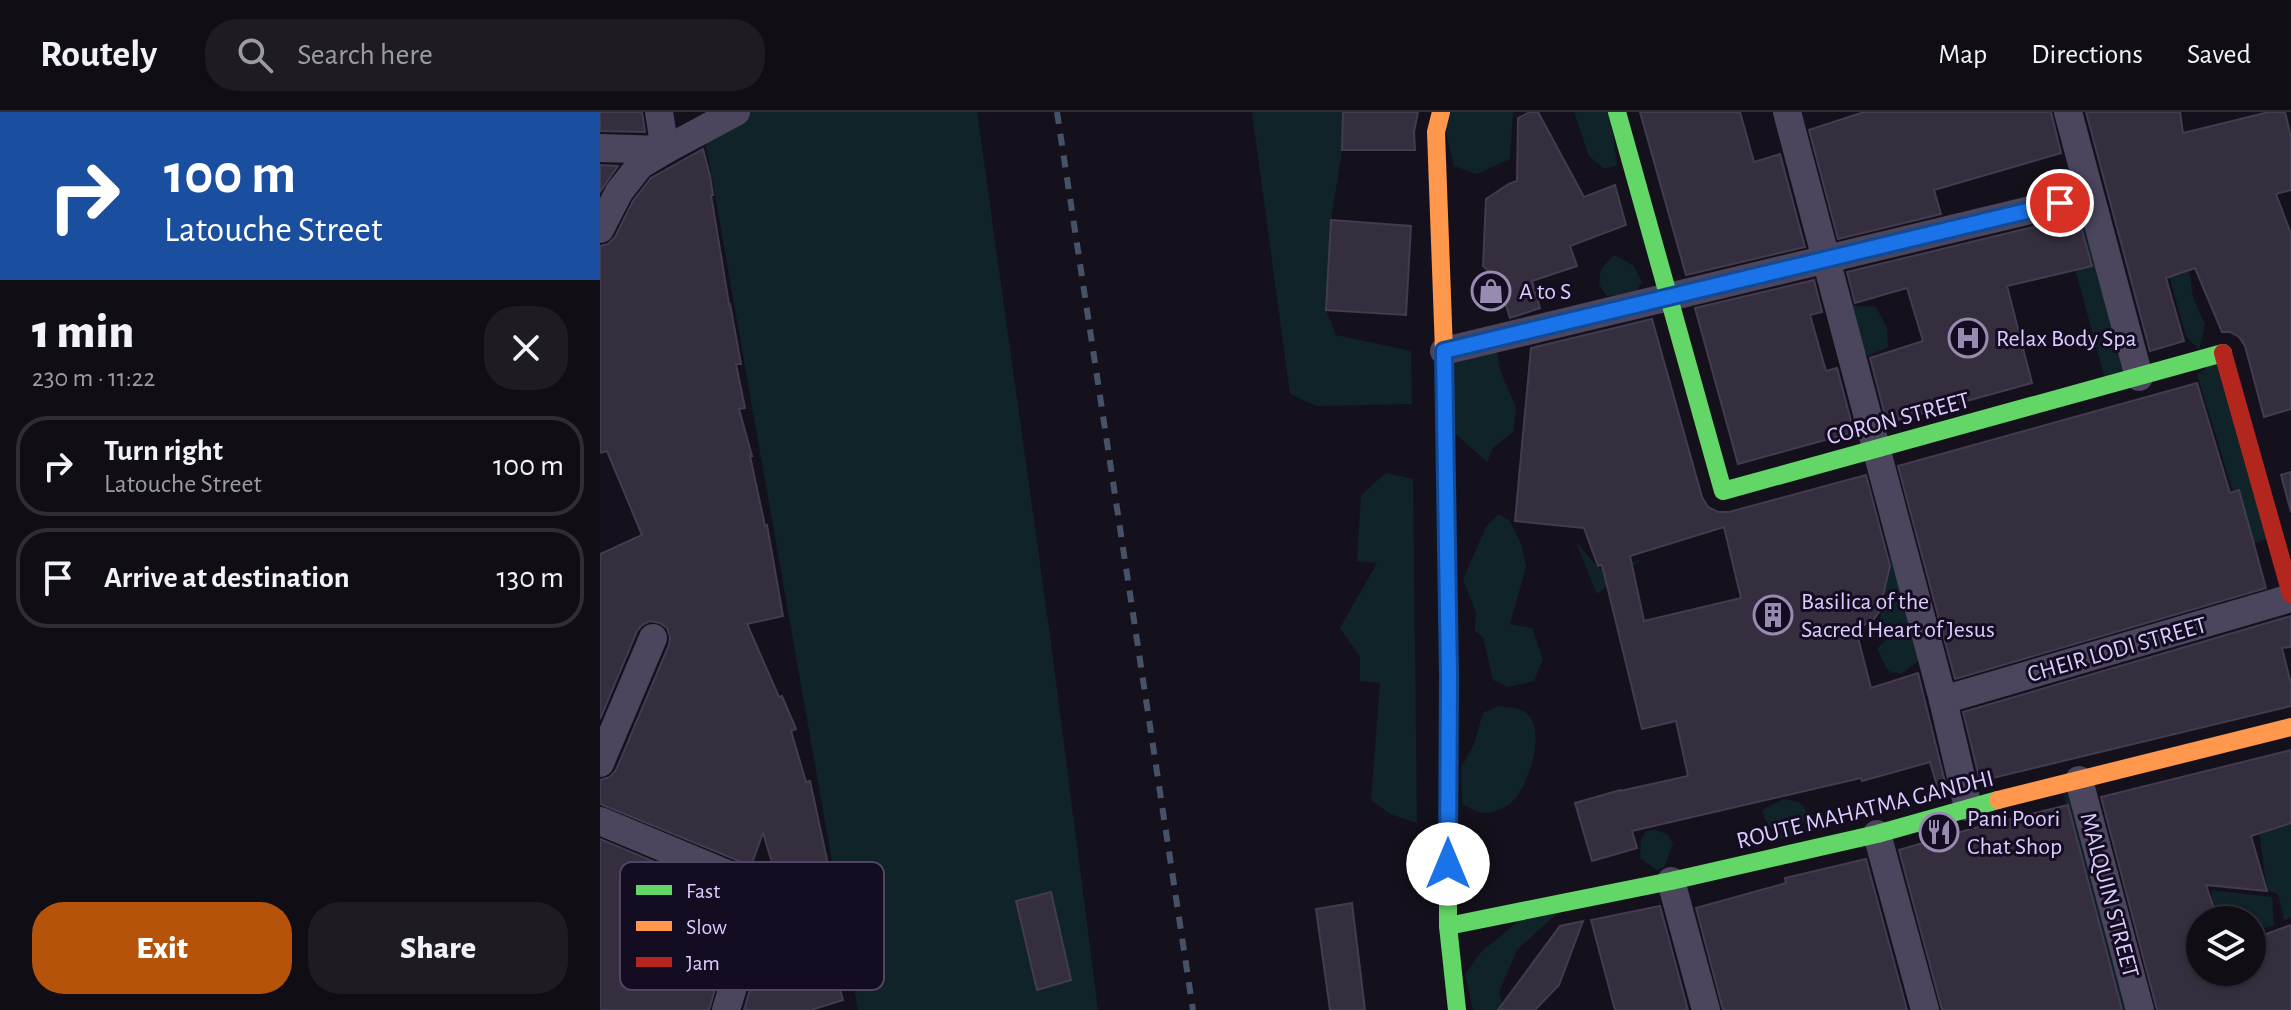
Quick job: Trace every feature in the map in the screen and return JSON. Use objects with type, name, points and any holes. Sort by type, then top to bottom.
[{"type":"street","points":[[659,112],[665,150]]},
{"type":"street","points":[[600,229],[619,192],[640,165],[736,112]]},
{"type":"street","points":[[1441,112],[1436,132],[1444,351],[1449,676],[1448,926],[1457,1010]]},
{"type":"street","name":"CORON STREET","points":[[1617,112],[1723,491],[2224,353],[2291,596]]},
{"type":"street","points":[[1787,112],[1943,700],[1968,807]]},
{"type":"street","points":[[2068,112],[2139,377]]},
{"type":"street","points":[[600,148],[665,150]]},
{"type":"street","points":[[1444,351],[2089,196]]},
{"type":"street","name":"CHEIR LODI STREET","points":[[1943,700],[2291,596]]},
{"type":"street","points":[[600,763],[653,638]]},
{"type":"street","name":"ROUTE MAHATMA GANDHI","points":[[1448,926],[1671,881],[1877,834],[1968,807],[2291,727]]},
{"type":"street","name":"MALQUIN STREET","points":[[2079,780],[2140,1010]]},
{"type":"street","points":[[600,821],[698,862]]},
{"type":"street","points":[[1877,834],[1925,1010]]},
{"type":"street","points":[[1671,881],[1706,1010]]},
{"type":"street","points":[[726,1010],[732,990]]},
{"type":"shaded area","points":[[744,112],[977,112],[1051,643],[1098,1010],[858,1010],[854,990],[884,990],[884,862],[832,862],[704,133]]},
{"type":"shaded area","points":[[1252,112],[1343,112],[1342,150],[1331,220],[1326,310],[1336,335],[1411,351],[1412,404],[1317,406],[1290,394]]},
{"type":"shaded area","points":[[1441,112],[1513,112],[1510,159],[1477,174],[1454,166]]},
{"type":"shaded area","points":[[1574,112],[1610,112],[1617,165],[1605,169],[1589,156]]},
{"type":"shaded area","points":[[2086,202],[2131,371],[2105,379],[2059,209]]},
{"type":"shaded area","points":[[2184,229],[2193,298],[2205,324],[2199,350],[2186,336],[2159,240]]},
{"type":"shaded area","points":[[1614,255],[1633,265],[1642,282],[1634,295],[1607,296],[1599,284],[1601,269]]},
{"type":"shaded area","points":[[1846,305],[1876,307],[1887,328],[1888,347],[1868,356],[1856,345]]},
{"type":"shaded area","points":[[1496,346],[1500,370],[1516,408],[1513,432],[1493,448],[1487,462],[1450,429],[1441,362]]},
{"type":"shaded area","points":[[2219,360],[2271,537],[2187,570],[2241,518],[2197,374]]},
{"type":"shaded area","points":[[1386,473],[1413,479],[1417,823],[1390,814],[1371,800],[1380,683],[1360,681],[1360,657],[1340,628],[1377,563],[1357,561],[1361,495]]},
{"type":"shaded area","points":[[1498,514],[1509,520],[1515,531],[1526,567],[1510,624],[1532,628],[1543,659],[1534,681],[1508,687],[1493,680],[1483,637],[1475,631],[1476,613],[1463,579],[1486,527]]},
{"type":"shaded area","points":[[1576,542],[1599,569],[1641,560],[1597,594]]},
{"type":"shaded area","points":[[1881,556],[1897,558],[1920,660],[1901,674],[1888,671],[1877,649],[1888,638],[1879,622],[1886,596],[1879,573]]},
{"type":"shaded area","points":[[1498,706],[1523,711],[1531,718],[1535,728],[1534,755],[1525,782],[1513,801],[1496,811],[1485,813],[1462,804],[1461,768],[1474,744],[1483,713]]},
{"type":"shaded area","points":[[2069,792],[2135,1010],[2122,1010],[2063,793]]},
{"type":"shaded area","points":[[1784,799],[1801,804],[1806,812],[1793,837],[1783,839],[1775,833],[1762,810]]},
{"type":"shaded area","points":[[2291,821],[2291,918],[2284,920],[2278,894],[2267,890],[2259,831]]},
{"type":"shaded area","points":[[1657,830],[1668,835],[1673,844],[1664,867],[1657,870],[1640,858],[1641,840],[1646,831]]},
{"type":"shaded area","points":[[2211,890],[2272,897],[2274,926],[2266,928],[2266,906],[2214,906]]},
{"type":"shaded area","points":[[1562,909],[1517,950],[1499,992],[1504,1010],[1473,1010],[1465,974],[1482,951],[1526,915]]},
{"type":"building","points":[[600,112],[642,112],[645,132],[600,131]]},
{"type":"building","points":[[1343,112],[1418,112],[1414,132],[1415,150],[1342,150]]},
{"type":"building","points":[[1538,112],[1584,197],[1615,185],[1626,225],[1570,246],[1577,266],[1532,281],[1540,308],[1510,318],[1498,280],[1483,266],[1486,199],[1517,181],[1518,118]]},
{"type":"building","points":[[1640,112],[1740,112],[1754,162],[1780,154],[1805,247],[1686,275]]},
{"type":"building","points":[[1864,112],[2051,112],[2061,153],[1934,190],[1941,214],[1838,239],[1809,130]]},
{"type":"building","points":[[2086,112],[2180,112],[2183,133],[2269,112],[2285,112],[2291,137],[2291,190],[2276,194],[2291,234],[2291,409],[2264,417],[2245,346],[2239,337],[2222,332],[2195,268],[2166,278],[2184,341],[2150,351]]},
{"type":"building","points":[[703,149],[741,364],[736,364],[745,408],[739,409],[767,525],[783,616],[747,624],[796,729],[791,731],[806,782],[810,781],[827,862],[772,862],[763,833],[752,862],[741,862],[600,804],[600,780],[610,777],[616,770],[670,637],[667,628],[660,623],[650,621],[642,625],[600,719],[600,554],[642,535],[607,451],[600,453],[600,246],[608,244],[615,237],[633,201],[651,178]]},
{"type":"building","points":[[600,165],[618,166],[600,192]]},
{"type":"building","points":[[2078,216],[2092,266],[2007,286],[2032,383],[1887,423],[1870,358],[1923,341],[1907,288],[1855,303],[1847,272]]},
{"type":"building","points":[[1331,220],[1411,226],[1406,315],[1326,310]]},
{"type":"building","points":[[1814,280],[1822,312],[1810,315],[1826,371],[1837,368],[1854,432],[1738,464],[1695,308]]},
{"type":"building","points":[[1652,319],[1702,497],[1708,507],[1718,512],[1729,512],[1866,475],[1890,566],[1879,612],[1874,619],[1856,630],[1871,688],[1918,673],[1947,790],[1939,793],[1930,762],[1862,781],[1861,778],[1632,831],[1637,848],[1592,861],[1575,803],[1688,776],[1676,721],[1642,729],[1602,565],[1598,566],[1584,528],[1515,521],[1531,348]],"holes":[[[1724,527],[1741,598],[1644,621],[1630,556]]]},
{"type":"building","points":[[2197,383],[2230,493],[2239,490],[2266,588],[1955,679],[1898,466]]},
{"type":"building","points":[[2291,472],[2291,512],[2281,475]]},
{"type":"building","points":[[2291,616],[2291,647],[2282,648],[2291,684],[2291,706],[1980,781],[1963,712]]},
{"type":"building","points":[[2291,750],[2291,823],[2251,836],[2267,891],[2206,885],[2213,906],[2186,906],[2186,986],[2266,986],[2266,934],[2291,925],[2291,1010],[2157,1010],[2101,797]]},
{"type":"building","points":[[2068,805],[2122,1010],[1942,1010],[1899,850]]},
{"type":"building","points":[[600,839],[655,862],[620,862],[620,990],[715,990],[709,1010],[600,1010]]},
{"type":"building","points":[[1866,859],[1907,1010],[1723,1010],[1696,908],[1786,883],[1785,878]]},
{"type":"building","points":[[1051,892],[1071,980],[1037,990],[1016,901]]},
{"type":"building","points":[[1352,903],[1365,1010],[1330,1010],[1316,909]]},
{"type":"building","points":[[1660,906],[1688,1010],[1615,1010],[1591,920]]},
{"type":"building","points":[[1583,921],[1559,985],[1535,1010],[1498,1010],[1560,926]]},
{"type":"building","points":[[750,990],[840,990],[843,1000],[811,1010],[744,1010]]},
{"type":"railway","points":[[1057,112],[1193,1010]]},
{"type":"traffic: fast","points":[[1617,112],[1723,491],[2223,353]]},
{"type":"traffic: fast","points":[[1448,626],[1448,926],[1457,1010]]},
{"type":"traffic: fast","points":[[1448,926],[1671,881],[1877,834],[1998,800]]},
{"type":"traffic: slow","points":[[1441,112],[1436,132],[1444,351],[1448,626]]},
{"type":"traffic: slow","points":[[1998,800],[2291,727]]},
{"type":"traffic: jam","points":[[2223,353],[2291,594]]},
{"type":"place","name":"A to S","points":[[1491,291]]},
{"type":"place","name":"Relax Body Spa","points":[[1968,338]]},
{"type":"place","name":"Basilica of the Sacred Heart of Jesus","points":[[1773,615]]},
{"type":"place","name":"Pani Poori Chat Shop","points":[[1939,832]]},
{"type":"route","points":[[1448,864],[1449,676],[1444,351],[2060,203]]}]
